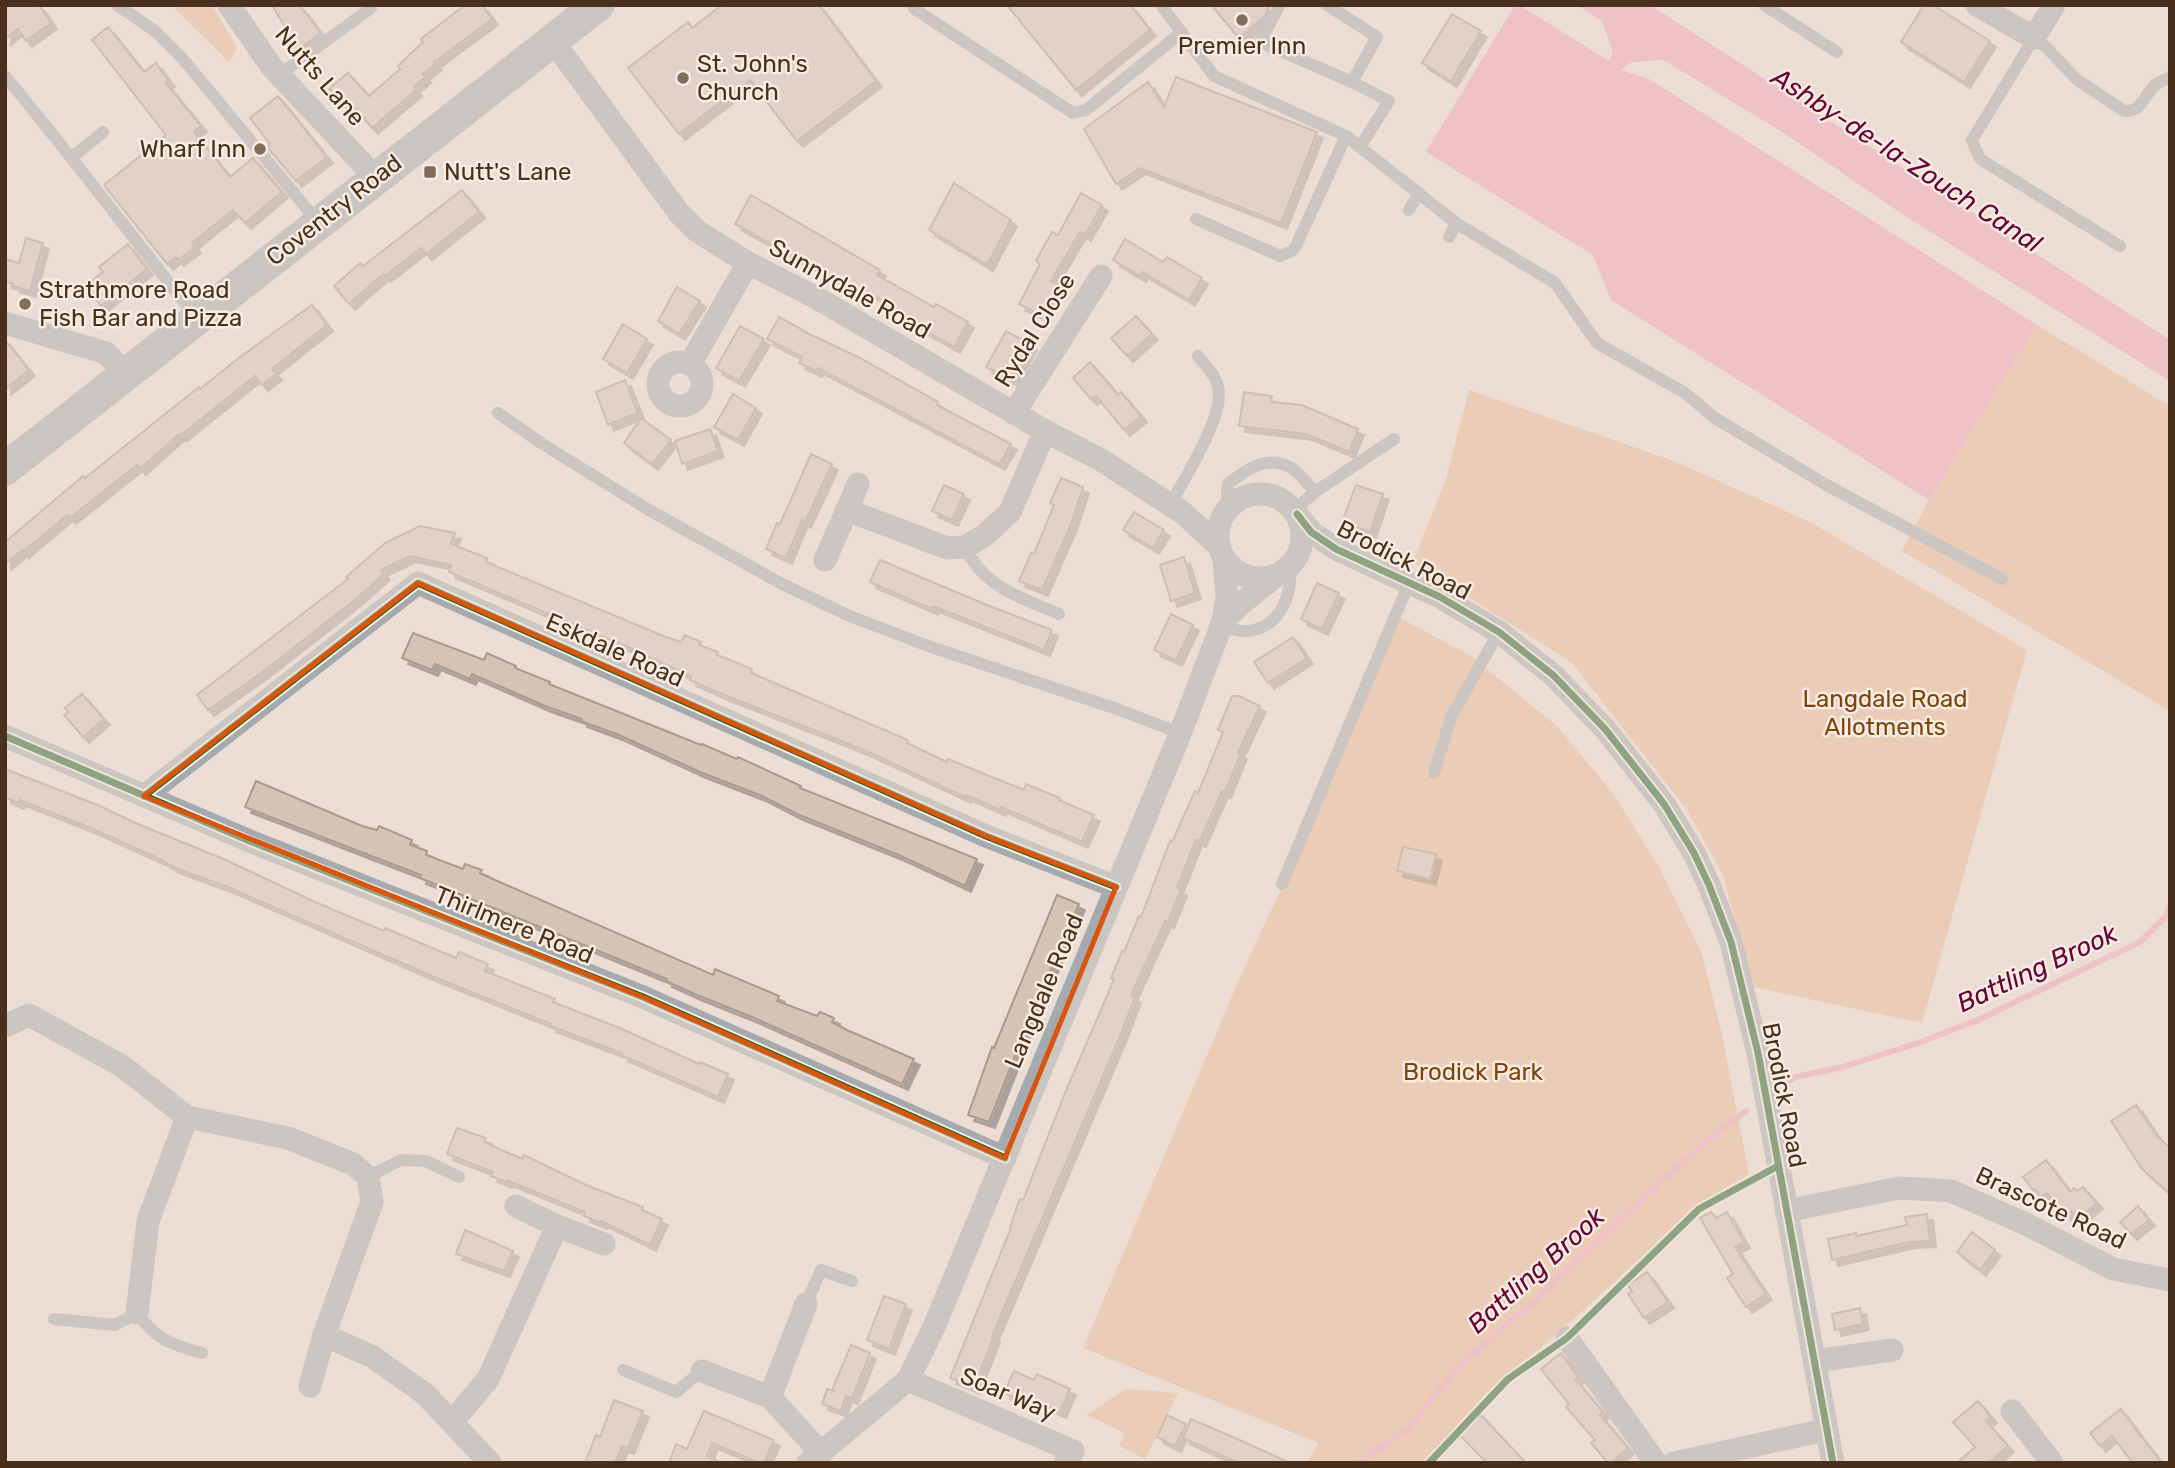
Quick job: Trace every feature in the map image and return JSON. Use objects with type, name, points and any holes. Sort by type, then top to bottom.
[{"type":"main road","name":"Coventry Road","points":[[5,469],[598,5]]},
{"type":"street","name":"Nutts Lane","points":[[229,5],[279,75],[376,178]]},
{"type":"street","points":[[1977,5],[2034,38],[2054,5]]},
{"type":"street","name":"Sunnydale Road","points":[[553,41],[679,213],[697,231],[748,263],[815,297],[1045,431],[1101,460],[1176,509],[1222,553]]},
{"type":"street","points":[[690,364],[748,263]]},
{"type":"street","name":"Rydal Close","points":[[1014,413],[1101,276]]},
{"type":"street","points":[[5,323],[106,353],[125,374]]},
{"type":"street","points":[[847,510],[947,548],[965,547],[984,536],[1010,512],[1045,431]]},
{"type":"street","points":[[825,560],[858,484]]},
{"type":"street","points":[[1252,494],[1276,496],[1289,504],[1302,528],[1289,564],[1262,579],[1245,576],[1232,569],[1222,553],[1217,534],[1223,515],[1237,500],[1252,494]]},
{"type":"street","name":"Sunnydale Road","points":[[1176,509],[1223,515]]},
{"type":"street","name":"Brodick Road","points":[[1295,512],[1311,532],[1336,549],[1440,597],[1499,632],[1553,675],[1605,729],[1664,804],[1694,853],[1731,943],[1758,1052],[1833,1463]]},
{"type":"street","name":"Brodick Road","points":[[1289,564],[1315,546],[1336,549]]},
{"type":"street","name":"Langdale Road","points":[[908,1380],[934,1327],[1180,733],[1221,625],[1227,596],[1222,553]]},
{"type":"street","name":"Langdale Road","points":[[1221,625],[1242,603],[1289,564]]},
{"type":"street","name":"Eskdale Road","points":[[144,796],[418,583],[986,836],[1116,887]]},
{"type":"street","name":"Thirlmere Road","points":[[5,736],[252,842],[643,997],[1005,1158]]},
{"type":"street","points":[[5,1007],[29,1015],[122,1066],[187,1117],[288,1138],[353,1164],[368,1177],[372,1202],[324,1335],[310,1386]]},
{"type":"street","points":[[5,1026],[29,1015]]},
{"type":"street","points":[[137,1313],[148,1221],[187,1117]]},
{"type":"street","name":"Brascote Road","points":[[1786,1211],[1899,1188],[1951,1191],[2026,1224],[2113,1269],[2170,1280]]},
{"type":"street","points":[[516,1206],[557,1226],[604,1244]]},
{"type":"street","points":[[452,1422],[488,1379],[557,1226]]},
{"type":"street","points":[[770,1397],[806,1304]]},
{"type":"street","points":[[324,1335],[373,1357],[425,1394],[490,1463]]},
{"type":"street","points":[[1567,1338],[1656,1463]]},
{"type":"street","points":[[1815,1361],[1892,1350]]},
{"type":"street","points":[[702,1371],[770,1397],[814,1458],[908,1380]]},
{"type":"street","name":"Soar Way","points":[[908,1380],[1073,1451],[1065,1463]]},
{"type":"street","points":[[2012,1411],[2052,1463]]},
{"type":"street","points":[[1674,1463],[1825,1430]]},
{"type":"lane","points":[[117,5],[155,31],[182,58],[318,223]]},
{"type":"lane","points":[[912,5],[1073,113],[1086,110],[1182,32]]},
{"type":"lane","points":[[1161,5],[1214,76],[1346,136],[1456,223],[1555,284],[1597,343],[1685,393],[1715,418],[1830,487],[2002,579]]},
{"type":"lane","points":[[1280,5],[1260,43],[1352,82],[1389,101],[1360,147]]},
{"type":"lane","points":[[1327,5],[1377,37],[1352,82]]},
{"type":"lane","points":[[1764,5],[1837,52]]},
{"type":"lane","points":[[279,75],[371,8]]},
{"type":"lane","points":[[2120,246],[1980,159],[1972,140],[2034,38],[2076,79],[2124,111],[2132,111],[2141,106],[2155,85],[2170,77]]},
{"type":"lane","points":[[5,76],[198,318]]},
{"type":"lane","points":[[71,158],[103,132]]},
{"type":"lane","points":[[1196,219],[1280,256],[1287,254],[1296,246],[1346,136]]},
{"type":"lane","points":[[1409,210],[1419,193]]},
{"type":"lane","points":[[1449,237],[1456,223]]},
{"type":"lane","points":[[1176,509],[1216,416],[1219,394],[1214,375],[1198,356]]},
{"type":"lane","points":[[498,413],[649,510],[782,584],[852,617],[1180,733]]},
{"type":"lane","points":[[1295,512],[1315,492],[1394,439]]},
{"type":"lane","points":[[1223,515],[1228,484],[1250,467],[1271,462],[1292,468],[1315,492]]},
{"type":"lane","points":[[965,547],[970,557],[995,585],[1059,614]]},
{"type":"lane","points":[[1221,625],[1255,630],[1274,620],[1289,597],[1289,564]]},
{"type":"lane","points":[[1282,884],[1409,583]]},
{"type":"lane","points":[[1434,773],[1451,717],[1499,632]]},
{"type":"lane","points":[[368,1177],[401,1160],[426,1161],[459,1177]]},
{"type":"lane","points":[[806,1304],[821,1270],[852,1282]]},
{"type":"lane","points":[[54,1319],[115,1325],[137,1313],[150,1329],[173,1345],[202,1353]]},
{"type":"lane","points":[[623,1370],[676,1392],[702,1371]]},
{"type":"highlighted area","points":[[418,583],[986,836],[1116,887],[1005,1158],[643,997],[144,796]]},
{"type":"green space","points":[[171,5],[212,5],[237,48],[229,62]]},
{"type":"green space","points":[[2037,325],[2170,406],[2170,711],[1902,551],[1929,500]]},
{"type":"green space","name":"Langdale Road Allotments","points":[[1469,390],[1674,461],[1812,523],[2027,650],[1922,1023],[1753,987],[1723,875],[1687,810],[1572,663],[1413,562],[1446,479]]},
{"type":"green space","name":"Brodick Park","points":[[1400,618],[1471,656],[1558,727],[1614,795],[1659,867],[1702,954],[1721,1030],[1749,1174],[1699,1204],[1564,1328],[1487,1392],[1423,1463],[1306,1463],[1319,1443],[1083,1348],[1240,977],[1323,799]]},
{"type":"green space","points":[[1125,1389],[1178,1393],[1145,1459],[1120,1446],[1124,1433],[1087,1415]]},
{"type":"shaded area","points":[[1515,5],[1609,61],[1613,53],[1602,21],[1577,5],[1650,5],[2170,340],[2170,381],[1905,216],[1784,133],[1663,60],[1632,62],[1621,70],[1649,79],[2037,325],[1929,500],[1611,300],[1593,255],[1426,152]]},
{"type":"building","points":[[5,5],[39,5],[51,23],[26,41],[18,29],[5,39]]},
{"type":"building","points":[[272,5],[299,5],[321,33],[298,50],[283,31],[286,29]]},
{"type":"building","points":[[465,5],[482,5],[492,19],[434,62],[436,64],[423,74],[425,77],[414,87],[416,90],[372,128],[353,105],[348,110],[329,89],[348,73],[369,96],[400,69],[398,66],[423,42],[421,39]]},
{"type":"building","points":[[722,5],[819,5],[876,81],[797,141],[750,80],[679,134],[628,68],[688,22],[692,28]]},
{"type":"building","points":[[1007,5],[1130,5],[1150,30],[1076,90]]},
{"type":"building","name":"Premier Inn","points":[[1211,5],[1270,5],[1264,17],[1239,38]]},
{"type":"building","points":[[1924,5],[1933,5],[1990,41],[1964,82],[1901,42]]},
{"type":"building","points":[[1452,14],[1481,31],[1451,81],[1422,63]]},
{"type":"building","points":[[108,27],[144,72],[156,63],[169,81],[166,83],[201,126],[194,132],[230,177],[253,158],[282,192],[245,223],[233,210],[192,243],[195,247],[178,260],[176,257],[167,264],[104,185],[166,135],[92,40]]},
{"type":"building","points":[[1176,77],[1317,132],[1281,223],[1140,168],[1116,184],[1084,129],[1148,82],[1164,107]]},
{"type":"building","points":[[278,96],[327,157],[296,181],[267,147],[270,144],[250,118]]},
{"type":"building","points":[[954,183],[1011,220],[987,265],[929,230]]},
{"type":"building","points":[[462,190],[479,212],[426,254],[421,248],[385,276],[383,274],[349,304],[334,286],[360,263],[363,266]]},
{"type":"building","points":[[1081,193],[1102,205],[1085,235],[1080,232],[1051,281],[1059,285],[1042,316],[1019,304],[1040,264],[1036,261],[1044,246],[1052,232],[1058,235]]},
{"type":"building","points":[[751,195],[880,270],[877,275],[934,307],[936,304],[968,322],[954,347],[922,329],[924,325],[868,292],[867,294],[829,276],[735,224]]},
{"type":"building","points":[[26,238],[43,243],[30,291],[5,282],[5,259],[19,263]]},
{"type":"building","points":[[1125,239],[1163,262],[1167,257],[1202,278],[1189,300],[1142,272],[1140,276],[1113,260]]},
{"type":"building","points":[[128,244],[147,269],[101,306],[85,286],[103,272],[99,267]]},
{"type":"building","points":[[677,287],[700,301],[679,334],[658,321]]},
{"type":"building","points":[[312,305],[327,325],[272,369],[276,374],[262,385],[255,376],[180,436],[179,434],[140,469],[137,465],[70,518],[67,515],[5,564],[5,542],[83,476],[85,478],[199,387],[200,389]]},
{"type":"building","points":[[1136,316],[1152,334],[1127,356],[1111,338]]},
{"type":"building","points":[[779,317],[858,357],[938,402],[937,405],[1011,444],[999,464],[818,368],[816,371],[799,363],[802,357],[767,339]]},
{"type":"building","points":[[623,324],[647,339],[627,373],[603,359]]},
{"type":"building","points":[[740,326],[764,339],[739,381],[716,368]]},
{"type":"building","points":[[1006,331],[1031,345],[1011,380],[986,367]]},
{"type":"building","points":[[5,340],[29,370],[5,389]]},
{"type":"building","points":[[1090,362],[1118,395],[1121,392],[1141,416],[1124,430],[1096,396],[1091,399],[1073,378]]},
{"type":"building","points":[[625,380],[638,413],[608,425],[596,392]]},
{"type":"building","points":[[1244,392],[1272,396],[1271,402],[1302,405],[1358,429],[1349,452],[1306,434],[1239,426]]},
{"type":"building","points":[[733,394],[756,408],[738,440],[714,427]]},
{"type":"building","points":[[641,418],[671,440],[652,464],[624,443]]},
{"type":"building","points":[[710,429],[718,451],[682,464],[675,441]]},
{"type":"building","points":[[811,454],[832,464],[805,522],[802,520],[786,558],[766,549]]},
{"type":"building","points":[[1061,478],[1083,487],[1071,524],[1042,590],[1019,581],[1031,553],[1034,554],[1054,505],[1050,503]]},
{"type":"building","points":[[944,485],[964,494],[952,520],[932,511]]},
{"type":"building","points":[[1356,485],[1383,494],[1370,532],[1342,522]]},
{"type":"building","points":[[1134,512],[1164,530],[1153,548],[1123,530]]},
{"type":"building","points":[[420,526],[455,533],[451,544],[487,558],[486,562],[666,637],[681,642],[685,635],[701,642],[699,645],[718,652],[717,655],[752,669],[751,673],[908,740],[907,743],[947,762],[948,759],[1024,790],[1026,784],[1060,798],[1059,800],[1094,815],[1082,842],[1001,807],[1000,810],[966,795],[965,797],[862,749],[724,695],[690,680],[691,676],[625,646],[449,572],[451,565],[410,556],[381,570],[384,574],[356,599],[260,674],[208,710],[197,695],[348,579],[346,577],[385,543]]},
{"type":"building","points":[[1184,557],[1195,593],[1171,601],[1160,565]]},
{"type":"building","points":[[880,560],[1052,630],[1044,650],[933,606],[932,609],[870,582]]},
{"type":"building","points":[[1317,583],[1339,593],[1322,629],[1301,619]]},
{"type":"building","points":[[1171,614],[1193,625],[1176,660],[1154,650]]},
{"type":"building","points":[[413,633],[484,660],[487,653],[550,682],[549,684],[737,759],[738,757],[801,786],[800,788],[977,859],[965,886],[901,856],[797,814],[762,796],[472,674],[470,679],[435,664],[432,670],[402,658]]},
{"type":"building","points":[[1293,637],[1307,658],[1268,683],[1254,662]]},
{"type":"building","points":[[82,694],[104,719],[83,737],[64,715],[68,712],[65,708]]},
{"type":"building","points":[[1232,696],[1239,696],[1260,706],[1238,752],[1241,753],[1225,792],[1222,791],[1200,841],[1196,840],[1177,888],[1181,890],[1168,922],[1165,921],[1131,995],[1135,997],[1121,1034],[992,1336],[974,1388],[950,1378],[1011,1228],[1020,1199],[1023,1200],[1114,979],[1111,978],[1122,951],[1124,952],[1139,916],[1141,917],[1170,841],[1172,842],[1195,791],[1198,793],[1223,732],[1218,730]]},
{"type":"building","points":[[5,769],[100,806],[384,931],[385,928],[456,958],[459,952],[488,964],[485,971],[555,999],[553,1002],[622,1029],[699,1064],[700,1062],[728,1074],[718,1097],[621,1055],[622,1053],[550,1026],[551,1024],[427,974],[230,888],[178,869],[91,828],[20,800],[18,803],[5,797]]},
{"type":"building","points":[[256,781],[362,826],[377,830],[379,826],[412,840],[410,845],[427,851],[426,855],[463,869],[465,864],[482,870],[480,873],[495,880],[713,975],[715,969],[779,996],[777,1001],[817,1016],[820,1012],[834,1018],[832,1022],[847,1030],[914,1059],[902,1084],[697,995],[666,981],[667,979],[420,878],[421,875],[245,807]]},
{"type":"building","points":[[1403,847],[1436,854],[1430,879],[1397,871]]},
{"type":"building","points":[[1057,895],[1079,904],[989,1122],[968,1115],[992,1047],[994,1048]]},
{"type":"building","points":[[2136,1105],[2157,1136],[2170,1148],[2170,1194],[2142,1169],[2111,1121]]},
{"type":"building","points":[[457,1128],[486,1138],[484,1142],[522,1159],[524,1155],[586,1185],[643,1207],[642,1210],[662,1219],[650,1245],[602,1221],[601,1223],[584,1216],[585,1212],[491,1176],[493,1172],[447,1154]]},
{"type":"building","points":[[2046,1160],[2070,1192],[2074,1188],[2077,1191],[2083,1187],[2097,1203],[2078,1219],[2071,1211],[2066,1215],[2047,1193],[2041,1197],[2023,1177]]},
{"type":"building","points":[[2138,1206],[2149,1220],[2131,1234],[2120,1222]]},
{"type":"building","points":[[1711,1212],[1716,1218],[1727,1212],[1744,1242],[1735,1247],[1766,1294],[1746,1307],[1727,1278],[1733,1274],[1700,1218]]},
{"type":"building","points":[[1927,1214],[1930,1241],[1909,1242],[1832,1260],[1828,1239],[1907,1225],[1905,1217]]},
{"type":"building","points":[[465,1230],[513,1251],[504,1271],[456,1254]]},
{"type":"building","points":[[1972,1232],[1995,1250],[1980,1270],[1957,1252]]},
{"type":"building","points":[[1647,1272],[1668,1302],[1644,1318],[1628,1294],[1632,1292],[1628,1285]]},
{"type":"building","points":[[884,1296],[906,1304],[889,1349],[867,1340]]},
{"type":"building","points":[[1860,1308],[1863,1324],[1835,1330],[1832,1314]]},
{"type":"building","points":[[851,1345],[870,1353],[852,1398],[846,1396],[841,1411],[822,1404],[827,1389],[836,1392],[832,1390]]},
{"type":"building","points":[[1561,1353],[1578,1377],[1575,1379],[1603,1412],[1600,1415],[1628,1448],[1611,1463],[1608,1463],[1591,1443],[1595,1440],[1566,1407],[1569,1404],[1541,1369]]},
{"type":"building","points":[[1014,1371],[1034,1380],[1037,1374],[1070,1389],[1060,1412],[1026,1396],[1024,1402],[1004,1393]]},
{"type":"building","points":[[614,1400],[643,1411],[628,1448],[622,1446],[615,1463],[585,1463],[596,1435],[600,1437]]},
{"type":"building","points":[[1978,1401],[1991,1417],[1986,1421],[2008,1446],[1989,1463],[1957,1463],[1975,1447],[1953,1422]]},
{"type":"building","points":[[2121,1409],[2162,1463],[2133,1463],[2112,1436],[2100,1446],[2090,1433]]},
{"type":"building","points":[[704,1411],[774,1440],[764,1463],[712,1443],[707,1456],[721,1463],[669,1463],[676,1444],[687,1449]]},
{"type":"building","points":[[1167,1415],[1186,1424],[1175,1446],[1157,1437]]},
{"type":"building","points":[[1481,1415],[1526,1463],[1487,1463],[1460,1435]]},
{"type":"building","points":[[1191,1419],[1290,1463],[1239,1463],[1183,1438]]},
{"type":"waterway","name":"Battling Brook","points":[[1786,1083],[1795,1077],[1843,1067],[1921,1042],[1978,1020],[2140,942],[2166,916],[2170,906]]},
{"type":"waterway","name":"Battling Brook","points":[[1358,1463],[1406,1430],[1457,1368],[1529,1306],[1668,1175],[1746,1111]]},
{"type":"cycle path","points":[[1297,514],[1311,532],[1336,549],[1440,597],[1499,632],[1553,675],[1605,729],[1664,804],[1694,853],[1731,942],[1758,1053],[1833,1463]]},
{"type":"cycle path","points":[[144,796],[418,583],[986,836],[1116,887]]},
{"type":"cycle path","points":[[5,736],[252,842],[643,997],[1005,1158]]},
{"type":"cycle path","points":[[1429,1463],[1508,1379],[1567,1338],[1699,1209],[1778,1166]]},
{"type":"place","name":"Premier Inn","points":[[1242,20]]},
{"type":"place","name":"St. John's Church","points":[[683,78]]},
{"type":"place","name":"Wharf Inn","points":[[260,149]]},
{"type":"place","name":"Nutt's Lane","points":[[430,172]]},
{"type":"place","name":"Strathmore Road Fish Bar and Pizza","points":[[25,304]]},
{"type":"water label","name":"Ashby-de-la-Zouch Canal","points":[[1907,160]]}]
